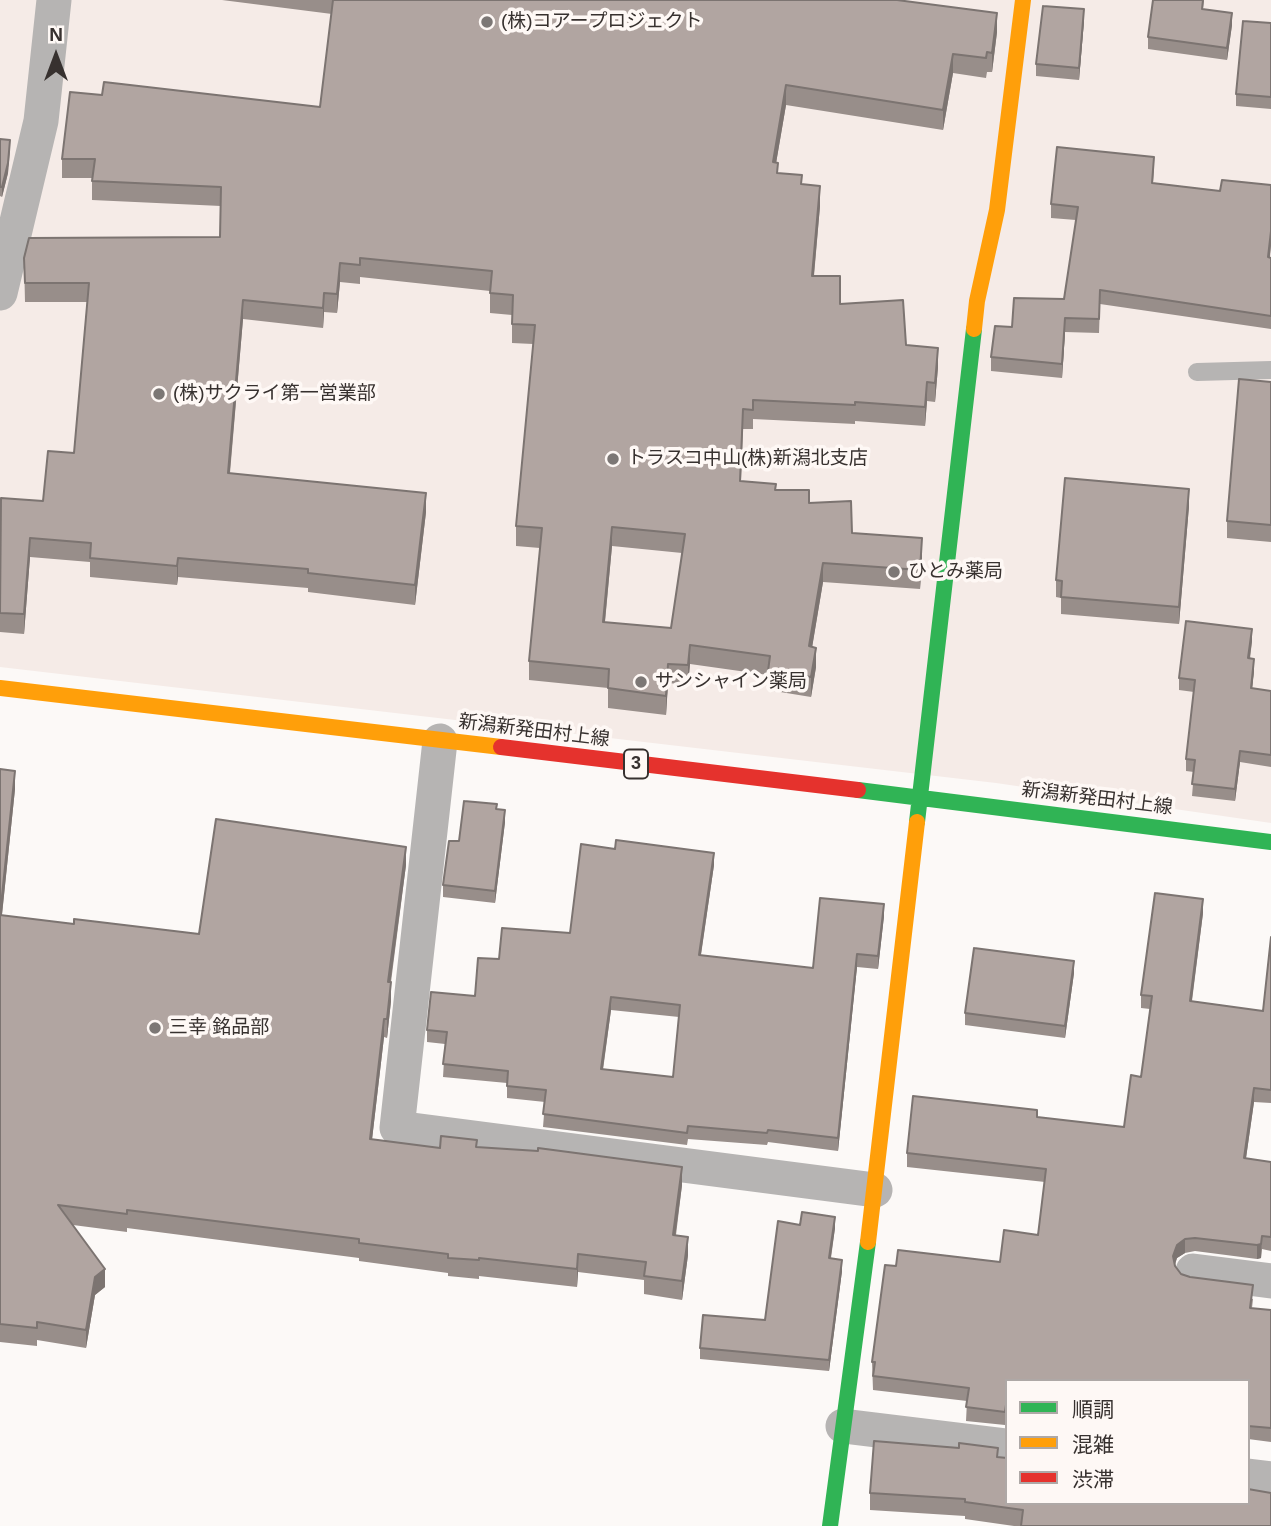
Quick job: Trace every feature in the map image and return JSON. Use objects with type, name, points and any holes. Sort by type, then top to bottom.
[{"type":"street","points":[[0,293],[41,121],[54,0]]},
{"type":"street","points":[[830,1526],[875,1190],[977,301],[997,210],[1023,0]]},
{"type":"street","name":"新潟新発田村上線","points":[[0,688],[922,797],[1271,842]]},
{"type":"street","points":[[440,741],[397,1128],[875,1190]]},
{"type":"street","points":[[1193,1271],[1271,1281]]},
{"type":"street","points":[[843,1426],[1005,1446]]},
{"type":"street","points":[[1250,1476],[1271,1479]]},
{"type":"lane","points":[[1197,372],[1271,370]]},
{"type":"shaded area","points":[[0,0],[1271,0],[1271,823],[996,783],[0,667]]},
{"type":"building","points":[[333,0],[897,0],[997,13],[992,53],[987,52],[986,58],[953,54],[943,110],[786,85],[773,162],[778,163],[777,173],[802,175],[801,184],[820,186],[812,276],[840,276],[840,304],[903,300],[906,345],[938,348],[935,383],[927,382],[925,407],[855,402],[855,405],[753,400],[753,410],[743,409],[740,481],[776,484],[775,490],[809,490],[809,503],[851,501],[852,533],[922,538],[920,570],[823,563],[809,646],[816,648],[811,677],[768,671],[770,656],[690,645],[688,665],[668,664],[666,696],[608,688],[609,669],[529,661],[542,528],[516,526],[535,325],[512,324],[513,295],[490,293],[492,271],[360,258],[360,265],[340,263],[337,294],[324,293],[323,308],[243,300],[228,473],[426,493],[415,585],[308,573],[308,569],[178,558],[177,566],[90,558],[91,543],[30,538],[24,614],[0,613],[1,498],[43,501],[48,451],[74,453],[89,283],[25,283],[24,258],[29,238],[220,237],[221,187],[92,181],[95,159],[62,159],[70,92],[102,95],[104,82],[320,107]],"holes":[[[612,527],[685,534],[671,628],[603,622]]]},
{"type":"building","points":[[1153,0],[1203,0],[1202,9],[1232,13],[1227,48],[1148,37]]},
{"type":"building","points":[[1043,6],[1084,9],[1079,68],[1036,64]]},
{"type":"building","points":[[1243,21],[1271,23],[1271,97],[1236,94]]},
{"type":"building","points":[[0,139],[10,140],[2,187],[0,187]]},
{"type":"building","points":[[1057,147],[1154,157],[1152,183],[1220,191],[1222,180],[1271,185],[1268,257],[1271,258],[1271,316],[1100,290],[1099,319],[1065,318],[1062,364],[991,357],[995,326],[1012,327],[1014,298],[1064,299],[1078,207],[1051,204]]},
{"type":"building","points":[[1239,379],[1271,382],[1271,525],[1227,521]]},
{"type":"building","points":[[1065,478],[1189,489],[1179,607],[1061,597],[1062,581],[1056,580]]},
{"type":"building","points":[[1186,621],[1252,629],[1248,658],[1254,659],[1251,688],[1271,691],[1271,755],[1240,751],[1235,789],[1192,784],[1195,760],[1186,759],[1195,680],[1179,678]]},
{"type":"building","points":[[0,769],[15,771],[0,915]]},
{"type":"building","points":[[464,801],[497,804],[496,809],[505,810],[495,891],[443,885],[449,841],[459,841]]},
{"type":"building","points":[[216,819],[406,847],[388,982],[391,982],[387,1019],[384,1019],[370,1139],[440,1148],[441,1136],[477,1140],[476,1147],[538,1151],[538,1148],[682,1167],[673,1235],[688,1237],[682,1281],[644,1276],[646,1262],[578,1254],[577,1269],[479,1258],[448,1258],[448,1254],[359,1243],[359,1239],[127,1210],[127,1214],[58,1205],[105,1269],[95,1277],[86,1330],[37,1322],[37,1328],[0,1324],[0,915],[74,924],[74,919],[199,934]]},
{"type":"building","points":[[616,840],[714,853],[699,955],[813,968],[820,898],[884,904],[878,956],[857,954],[838,1138],[768,1130],[767,1133],[688,1126],[687,1133],[543,1114],[546,1090],[507,1086],[508,1071],[443,1064],[447,1032],[427,1030],[431,992],[475,996],[478,958],[499,959],[502,928],[570,933],[581,844],[615,849]],"holes":[[[611,997],[680,1005],[673,1077],[601,1069]]]},
{"type":"building","points":[[1155,893],[1203,899],[1190,1001],[1263,1011],[1271,937],[1271,1090],[1254,1088],[1244,1158],[1271,1162],[1271,1237],[1262,1236],[1261,1244],[1257,1245],[1185,1239],[1177,1245],[1173,1256],[1175,1266],[1181,1274],[1253,1285],[1250,1308],[1271,1310],[1271,1428],[1250,1426],[1250,1379],[1005,1379],[1005,1412],[966,1407],[969,1388],[873,1376],[875,1362],[872,1362],[885,1265],[896,1266],[898,1250],[1000,1262],[1004,1230],[1038,1235],[1046,1169],[907,1153],[913,1096],[1037,1110],[1037,1117],[1124,1127],[1131,1075],[1141,1077],[1152,996],[1141,995]]},
{"type":"building","points":[[974,948],[1074,961],[1065,1026],[965,1013]]},
{"type":"building","points":[[802,1212],[835,1217],[829,1258],[842,1260],[829,1360],[700,1348],[703,1315],[765,1320],[778,1221],[800,1225]]},
{"type":"building","points":[[874,1441],[959,1448],[959,1443],[998,1448],[997,1457],[1005,1458],[1005,1505],[1250,1505],[1250,1489],[1271,1493],[1271,1526],[1021,1526],[1023,1510],[965,1502],[965,1499],[870,1493]]},
{"type":"traffic: fast","points":[[917,822],[974,329]]},
{"type":"traffic: fast","points":[[858,790],[1271,842]]},
{"type":"traffic: fast","points":[[830,1526],[868,1242]]},
{"type":"traffic: slow","points":[[974,329],[977,301],[997,210],[1023,0]]},
{"type":"traffic: slow","points":[[0,688],[501,747]]},
{"type":"traffic: slow","points":[[868,1242],[917,822]]},
{"type":"traffic: jam","points":[[501,747],[858,790]]},
{"type":"place","name":"(株)コアープロジェクト","points":[[487,22]]},
{"type":"place","name":"(株)サクライ第一営業部","points":[[159,394]]},
{"type":"place","name":"トラスコ中山(株)新潟北支店","points":[[613,459]]},
{"type":"place","name":"ひとみ薬局","points":[[894,572]]},
{"type":"place","name":"サンシャイン薬局","points":[[641,682]]},
{"type":"place","name":"三幸 銘品部","points":[[155,1028]]}]
